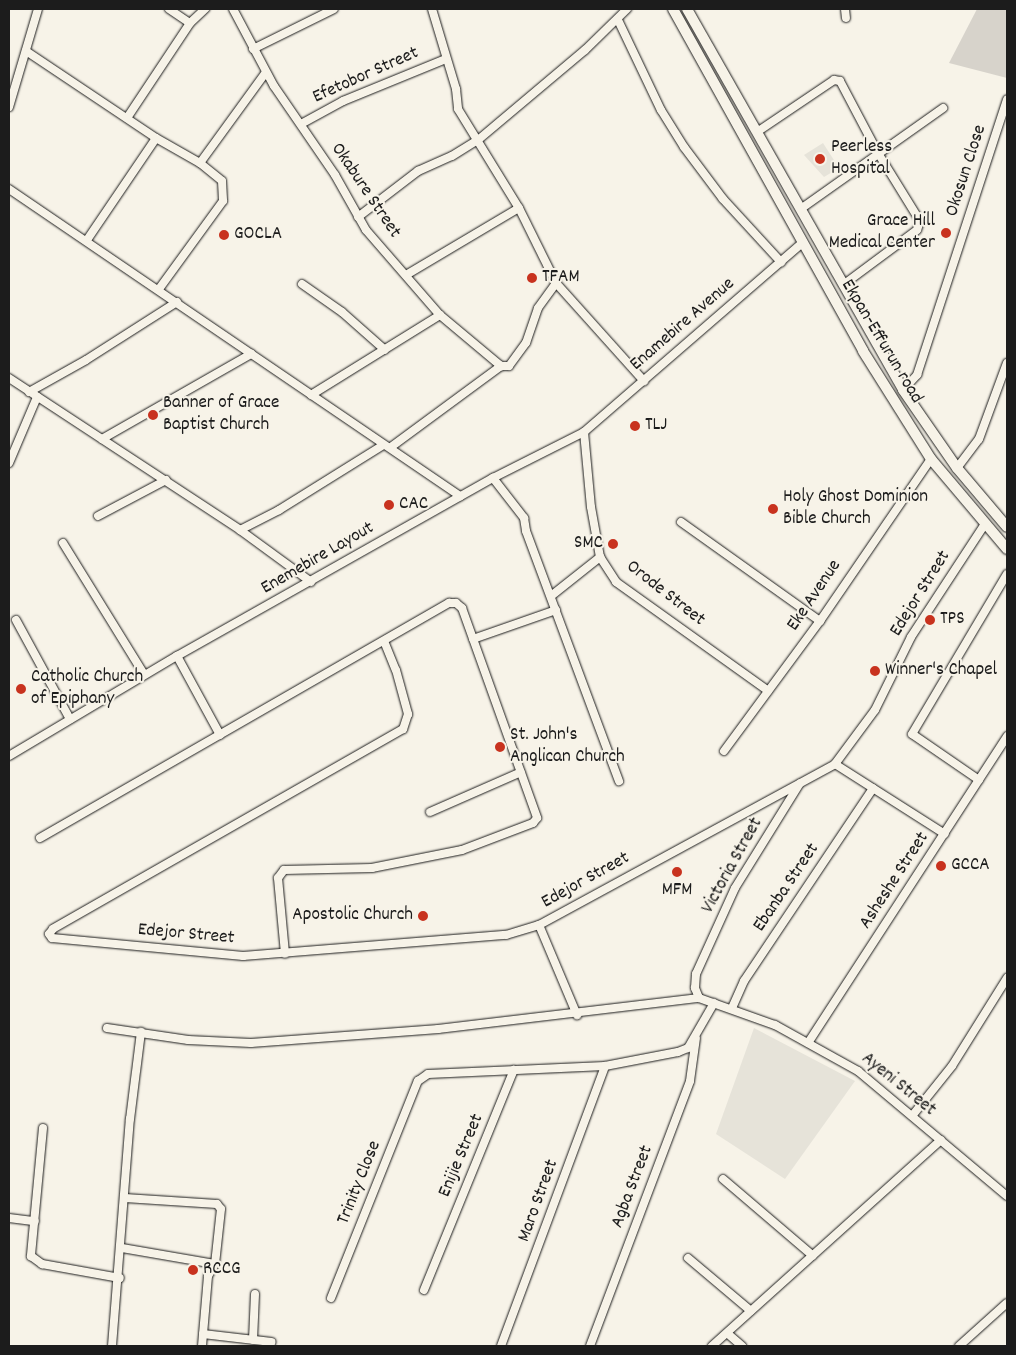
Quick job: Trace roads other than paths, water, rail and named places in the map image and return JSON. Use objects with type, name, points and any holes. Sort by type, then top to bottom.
[{"type":"main road","name":"Ekpan-Effurun road","points":[[673,9],[863,351],[931,459],[1007,549]]},
{"type":"main road","points":[[687,9],[802,208],[843,285],[903,390],[957,468],[1007,527]]},
{"type":"street","points":[[9,107],[38,9]]},
{"type":"street","points":[[169,9],[190,23]]},
{"type":"street","points":[[127,118],[190,23],[205,9]]},
{"type":"street","name":"Okabure Street","points":[[233,9],[266,72],[301,124],[358,217],[440,315],[501,366]]},
{"type":"street","points":[[253,49],[319,12],[334,9]]},
{"type":"street","points":[[432,9],[458,109],[519,208],[556,283],[644,381]]},
{"type":"street","points":[[358,217],[418,171],[452,156],[478,140],[618,20],[627,9]]},
{"type":"street","points":[[845,9],[846,18]]},
{"type":"street","points":[[618,20],[661,110],[684,147],[722,199],[780,262]]},
{"type":"street","points":[[26,51],[156,138],[200,163],[222,181],[225,195],[159,289]]},
{"type":"street","name":"Efetobor Street","points":[[301,124],[343,101],[446,59]]},
{"type":"street","points":[[200,163],[266,72]]},
{"type":"street","points":[[757,132],[834,80],[843,85],[878,153],[919,225],[843,285]]},
{"type":"street","name":"Okosun Close","points":[[903,390],[917,375],[1007,100]]},
{"type":"street","points":[[802,208],[943,108]]},
{"type":"street","points":[[87,240],[156,138]]},
{"type":"street","points":[[9,189],[159,289],[382,446],[391,447],[460,496]]},
{"type":"street","points":[[406,275],[519,208]]},
{"type":"street","name":"Enamebire Avenue","points":[[584,432],[803,242]]},
{"type":"street","points":[[391,447],[501,366],[509,366],[518,357],[538,308],[556,283]]},
{"type":"street","points":[[302,284],[342,312],[384,350]]},
{"type":"street","points":[[29,392],[94,355],[176,302]]},
{"type":"street","points":[[311,395],[440,315]]},
{"type":"street","points":[[102,439],[251,354]]},
{"type":"street","points":[[957,468],[980,439],[1007,363]]},
{"type":"street","points":[[9,378],[166,480],[240,530],[311,582]]},
{"type":"street","points":[[9,463],[36,397]]},
{"type":"street","name":"Enemebire Layout","points":[[9,756],[144,674],[311,582],[460,496],[584,432]]},
{"type":"street","name":"Orode Street","points":[[584,432],[591,507],[600,557],[616,582],[768,691]]},
{"type":"street","points":[[240,530],[279,510],[382,446]]},
{"type":"street","name":"Eke Avenue","points":[[724,751],[820,621],[931,459]]},
{"type":"street","points":[[493,478],[524,518],[526,531],[620,781]]},
{"type":"street","points":[[98,516],[166,480]]},
{"type":"street","points":[[681,522],[820,621]]},
{"type":"street","name":"Edejor Street","points":[[384,641],[396,670],[408,714],[403,730],[49,934],[52,938],[222,956],[285,954],[506,935],[539,925],[835,764],[875,710],[911,637],[985,524]]},
{"type":"street","points":[[62,543],[144,674]]},
{"type":"street","points":[[551,596],[600,557]]},
{"type":"street","points":[[979,780],[912,734],[1007,574]]},
{"type":"street","points":[[40,838],[449,603],[456,603],[462,608],[538,814],[533,823],[462,850],[372,868],[284,870],[280,873],[285,954]]},
{"type":"street","points":[[474,639],[556,610]]},
{"type":"street","points":[[16,620],[70,719]]},
{"type":"street","points":[[177,656],[220,735]]},
{"type":"street","name":"Asheshe Street","points":[[808,1043],[1007,736]]},
{"type":"street","points":[[835,764],[945,834]]},
{"type":"street","points":[[430,812],[521,772]]},
{"type":"street","name":"Victoria Street","points":[[699,998],[695,988],[696,974],[735,888],[787,800],[802,781]]},
{"type":"street","name":"Ebanba Street","points":[[732,1008],[744,981],[873,788]]},
{"type":"street","points":[[539,925],[578,1015]]},
{"type":"street","points":[[912,1116],[952,1066],[1007,978]]},
{"type":"street","points":[[107,1028],[188,1040],[251,1042],[438,1029],[578,1015],[699,998]]},
{"type":"street","name":"Ayeni Street","points":[[699,998],[732,1008],[775,1025],[858,1071],[1007,1196]]},
{"type":"street","points":[[514,1070],[605,1066],[678,1052],[688,1048],[714,1003]]},
{"type":"street","points":[[112,1346],[120,1278],[130,1119],[141,1032]]},
{"type":"street","name":"Agba Street","points":[[590,1346],[690,1081],[696,1036]]},
{"type":"street","name":"Maro Street","points":[[501,1346],[605,1066]]},
{"type":"street","name":"Trinity Close","points":[[331,1298],[418,1081],[428,1074],[514,1070]]},
{"type":"street","name":"Enijie Street","points":[[424,1290],[474,1173],[514,1070]]},
{"type":"street","points":[[43,1128],[31,1256],[35,1262],[120,1278]]},
{"type":"street","points":[[712,1346],[941,1140]]},
{"type":"street","points":[[723,1179],[813,1256]]},
{"type":"street","points":[[125,1198],[217,1204],[221,1209],[215,1264],[208,1276],[202,1346]]},
{"type":"street","points":[[9,1218],[35,1221]]},
{"type":"street","points":[[122,1248],[215,1264]]},
{"type":"street","points":[[688,1258],[751,1311]]},
{"type":"street","points":[[253,1340],[255,1294]]},
{"type":"street","points":[[959,1346],[1007,1303]]},
{"type":"street","points":[[727,1333],[742,1346]]},
{"type":"street","points":[[203,1334],[272,1342]]},
{"type":"place","name":"Peerless Hospital","points":[[820,159]]},
{"type":"place","name":"Grace Hill Medical Center","points":[[946,233]]},
{"type":"place","name":"GOCLA","points":[[224,235]]},
{"type":"place","name":"TFAM","points":[[532,278]]},
{"type":"place","name":"Banner of Grace Baptist Church","points":[[153,415]]},
{"type":"place","name":"TLJ","points":[[635,426]]},
{"type":"place","name":"CAC","points":[[389,505]]},
{"type":"place","name":"Holy Ghost Dominion Bible Church","points":[[773,509]]},
{"type":"place","name":"SMC","points":[[613,544]]},
{"type":"place","name":"TPS","points":[[930,620]]},
{"type":"place","name":"Winner's Chapel","points":[[875,671]]},
{"type":"place","name":"Catholic Church of Epiphany","points":[[21,689]]},
{"type":"place","name":"St. John's Anglican Church","points":[[500,747]]},
{"type":"place","name":"GCCA","points":[[941,866]]},
{"type":"place","name":"MFM","points":[[677,872]]},
{"type":"place","name":"Apostolic Church","points":[[423,916]]},
{"type":"place","name":"RCCG","points":[[193,1270]]}]
